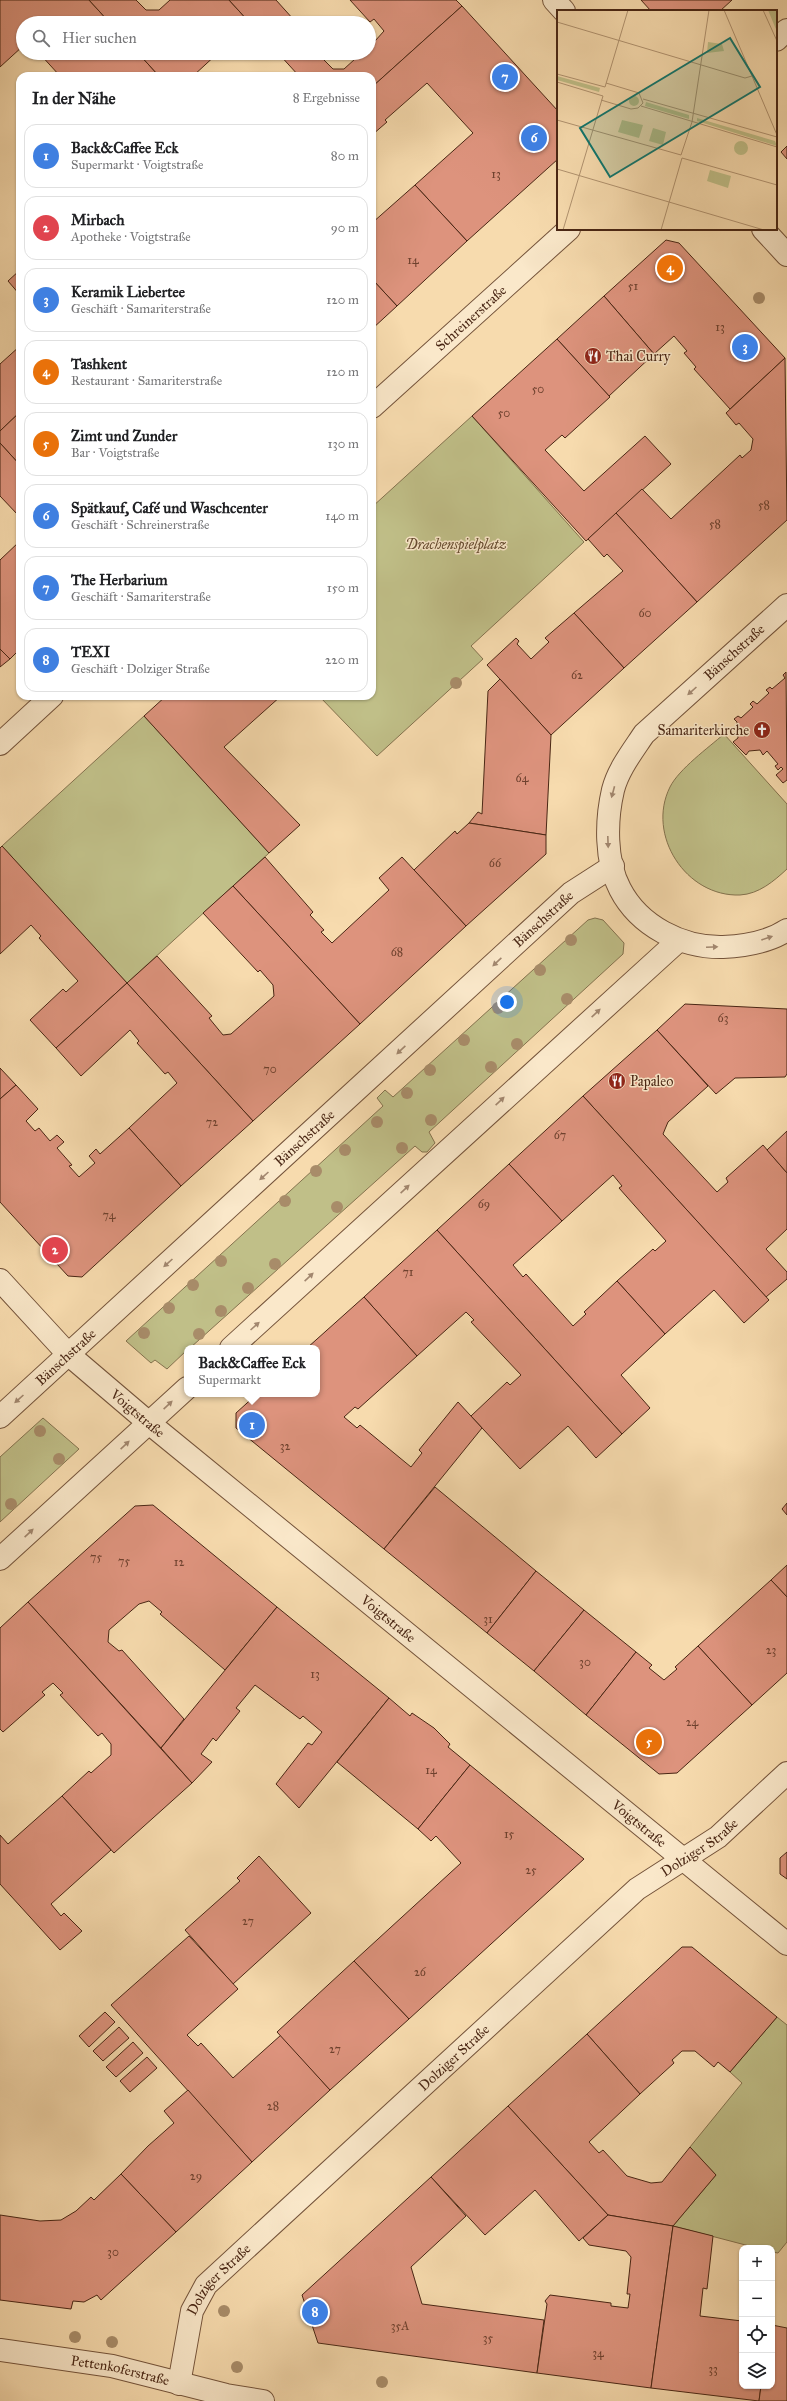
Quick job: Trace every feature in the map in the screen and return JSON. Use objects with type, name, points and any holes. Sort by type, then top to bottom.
[{"type":"street","points":[[554,0],[563,10]]},
{"type":"street","points":[[777,39],[787,30]]},
{"type":"street","name":"Schreinerstraße","points":[[376,403],[568,230]]},
{"type":"street","points":[[765,230],[787,255]]},
{"type":"street","name":"Bänschstraße","points":[[787,605],[644,734],[626,759],[613,789],[608,817],[608,846],[620,889],[638,911],[657,929],[678,941],[704,947],[747,945],[787,930]]},
{"type":"street","points":[[0,744],[48,700]]},
{"type":"street","name":"Bänschstraße","points":[[0,1417],[571,893],[613,866]]},
{"type":"street","points":[[234,1345],[678,941]]},
{"type":"street","name":"Voigtstraße","points":[[0,1280],[68,1354],[149,1423],[787,1944]]},
{"type":"street","points":[[0,1559],[184,1391]]},
{"type":"street","name":"Dolziger Straße","points":[[179,2384],[192,2311],[206,2285],[637,1889],[718,1837],[787,1773]]},
{"type":"street","name":"Pettenkoferstraße","points":[[0,2350],[105,2365],[226,2395],[263,2401]]},
{"type":"green space","name":"Drachenspielplatz","points":[[472,416],[584,542],[471,646],[483,659],[377,756],[323,700],[376,700],[376,503]]},
{"type":"green space","points":[[144,716],[269,853],[127,983],[2,846]]},
{"type":"green space","points":[[724,734],[787,804],[787,869],[760,889],[740,895],[721,893],[703,886],[688,874],[676,860],[667,843],[663,824],[664,806],[670,787],[674,780],[694,759]]},
{"type":"green space","points":[[595,918],[603,920],[624,943],[623,954],[429,1132],[435,1143],[427,1152],[422,1152],[415,1146],[193,1345],[184,1345],[184,1353],[167,1369],[155,1360],[151,1363],[126,1341],[383,1106],[377,1098],[385,1090],[393,1097],[588,920]]},
{"type":"green space","points":[[43,1418],[79,1449],[0,1522],[0,1457]]},
{"type":"green space","points":[[777,2017],[787,2025],[787,2242],[778,2253],[775,2252],[775,2245],[746,2245],[673,2226],[716,2175],[690,2147],[742,2083],[730,2072]]},
{"type":"building","points":[[0,0],[89,0],[104,16],[16,16],[16,52],[0,67]]},
{"type":"building","points":[[89,0],[136,0],[146,10],[159,10],[170,0],[229,0],[244,16],[104,16]]},
{"type":"building","points":[[229,0],[276,0],[290,16],[244,16]]},
{"type":"building","points":[[350,0],[456,0],[462,6],[376,83],[376,72],[295,72],[284,60],[324,60],[333,69],[344,69],[354,60],[376,60],[376,40],[384,31],[376,21],[376,16],[365,16]]},
{"type":"building","points":[[641,0],[732,0],[721,10],[650,10]]},
{"type":"building","points":[[462,6],[557,110],[557,160],[467,241],[415,185],[473,133],[427,83],[385,120],[387,122],[376,132],[376,83]]},
{"type":"building","points":[[45,60],[144,60],[155,72],[56,72]]},
{"type":"building","points":[[144,60],[210,60],[197,72],[155,72]]},
{"type":"building","points":[[787,146],[787,159],[781,152]]},
{"type":"building","points":[[415,185],[467,241],[397,306],[376,283],[376,219]]},
{"type":"building","points":[[666,240],[679,243],[785,358],[730,409],[694,369],[696,367],[684,353],[687,351],[674,336],[654,354],[604,296]]},
{"type":"building","points":[[16,274],[16,290],[8,281]]},
{"type":"building","points":[[376,283],[397,306],[376,325]]},
{"type":"building","points":[[604,296],[654,354],[609,396],[557,339]]},
{"type":"building","points":[[557,339],[610,397],[565,438],[562,435],[545,450],[584,491],[645,436],[671,464],[586,541],[472,416]]},
{"type":"building","points":[[16,350],[16,416],[0,431],[0,364]]},
{"type":"building","points":[[785,358],[787,520],[697,602],[616,513],[642,489],[671,519],[740,455],[742,458],[751,450],[753,439],[739,423],[736,425],[726,413]]},
{"type":"building","points":[[16,416],[16,461],[0,443],[0,431]]},
{"type":"building","points":[[0,443],[16,461],[16,513],[0,496]]},
{"type":"building","points":[[616,513],[697,602],[624,668],[574,613],[623,571],[607,554],[604,557],[588,539]]},
{"type":"building","points":[[16,545],[16,653],[10,659],[0,649],[0,560]]},
{"type":"building","points":[[574,613],[624,668],[551,735],[487,665],[516,638],[519,641],[517,644],[531,659],[549,642],[545,638]]},
{"type":"building","points":[[0,649],[10,659],[0,667]]},
{"type":"building","name":"Samariterkirche","points":[[786,672],[787,780],[783,783],[776,775],[783,769],[781,767],[778,770],[775,766],[778,764],[767,751],[763,755],[760,750],[749,751],[746,755],[733,742],[738,738],[737,722],[734,719],[738,716],[741,718],[753,707],[750,704],[753,701],[757,704],[769,693],[766,690],[770,687],[772,689],[785,678],[783,675]]},
{"type":"building","points":[[500,679],[551,735],[546,835],[469,823],[478,812],[482,814],[488,691]]},
{"type":"building","points":[[162,700],[277,700],[224,747],[300,825],[269,853],[144,716]]},
{"type":"building","points":[[469,823],[546,835],[546,854],[466,926],[414,870],[455,831],[457,834]]},
{"type":"building","points":[[2,846],[127,983],[56,1048],[30,1020],[63,989],[66,992],[78,981],[39,938],[41,936],[31,925],[0,954],[0,848]]},
{"type":"building","points":[[265,857],[313,912],[310,915],[324,930],[321,932],[332,943],[389,890],[379,878],[402,857],[466,926],[360,1024],[233,886]]},
{"type":"building","points":[[233,886],[360,1024],[253,1121],[127,983],[157,956],[212,1016],[209,1018],[223,1035],[231,1034],[274,996],[273,985],[260,970],[258,972],[203,913]]},
{"type":"building","points":[[127,983],[253,1121],[181,1186],[129,1128],[177,1083],[168,1072],[165,1074],[137,1043],[139,1041],[130,1030],[81,1076],[56,1048]]},
{"type":"building","points":[[685,1004],[787,1009],[787,1074],[785,1077],[735,1078],[716,1094],[657,1030]]},
{"type":"building","points":[[657,1030],[708,1086],[668,1122],[663,1134],[717,1192],[728,1182],[726,1178],[763,1145],[787,1173],[787,1229],[766,1249],[787,1272],[787,1279],[766,1297],[583,1096]]},
{"type":"building","points":[[0,1068],[16,1085],[0,1099]]},
{"type":"building","points":[[16,1085],[38,1109],[26,1121],[35,1131],[39,1128],[50,1141],[57,1135],[64,1142],[57,1148],[72,1165],[69,1166],[79,1177],[95,1163],[89,1156],[96,1149],[100,1154],[129,1128],[181,1186],[82,1277],[68,1276],[0,1202],[0,1099]]},
{"type":"building","points":[[583,1096],[769,1300],[744,1323],[714,1290],[665,1334],[617,1281],[653,1249],[655,1251],[666,1241],[619,1188],[622,1186],[613,1175],[562,1221],[509,1164]]},
{"type":"building","points":[[787,1131],[787,1173],[767,1150]]},
{"type":"building","points":[[509,1164],[562,1221],[513,1265],[523,1277],[526,1274],[573,1326],[586,1314],[584,1312],[617,1281],[665,1334],[621,1375],[650,1408],[622,1434],[437,1230]]},
{"type":"building","points":[[437,1230],[622,1434],[596,1458],[568,1426],[520,1469],[471,1416],[507,1382],[510,1385],[521,1375],[471,1322],[474,1320],[466,1312],[417,1356],[364,1297]]},
{"type":"building","points":[[364,1297],[417,1356],[358,1409],[355,1407],[344,1417],[357,1428],[360,1425],[411,1467],[422,1453],[419,1450],[458,1402],[482,1428],[384,1549],[236,1428],[236,1413],[254,1397],[320,1397],[320,1345],[310,1345]]},
{"type":"building","points":[[435,1487],[536,1571],[487,1633],[384,1549]]},
{"type":"building","points":[[787,1503],[787,1515],[782,1509]]},
{"type":"building","points":[[153,1505],[277,1607],[225,1670],[160,1614],[162,1612],[149,1601],[139,1604],[109,1630],[108,1642],[119,1651],[122,1650],[184,1719],[161,1748],[28,1602],[135,1506]]},
{"type":"building","points":[[787,1565],[787,1597],[771,1580]]},
{"type":"building","points":[[536,1571],[584,1610],[534,1671],[487,1633]]},
{"type":"building","points":[[771,1580],[787,1597],[787,1673],[752,1705],[698,1646]]},
{"type":"building","points":[[28,1602],[192,1783],[114,1853],[62,1796],[89,1771],[91,1773],[111,1755],[111,1744],[102,1733],[98,1736],[60,1695],[63,1693],[53,1683],[42,1692],[45,1695],[3,1732],[0,1729],[0,1628]]},
{"type":"building","points":[[277,1607],[389,1698],[299,1808],[276,1784],[308,1743],[312,1745],[322,1732],[303,1716],[300,1719],[255,1685],[236,1708],[240,1711],[216,1741],[213,1738],[201,1754],[212,1762],[192,1783],[161,1748]]},
{"type":"building","points":[[584,1610],[636,1652],[586,1715],[534,1671]]},
{"type":"building","points":[[698,1646],[752,1705],[677,1773],[659,1774],[586,1715],[636,1652],[652,1665],[649,1668],[664,1680],[677,1669],[675,1667]]},
{"type":"building","points":[[389,1698],[410,1716],[412,1713],[434,1728],[450,1744],[448,1747],[470,1765],[418,1829],[337,1762]]},
{"type":"building","points":[[470,1765],[584,1859],[409,2019],[354,1961],[461,1863],[436,1836],[431,1841],[418,1829]]},
{"type":"building","points":[[62,1796],[111,1850],[51,1904],[61,1916],[64,1913],[82,1931],[60,1950],[0,1884],[0,1835],[8,1844]]},
{"type":"building","points":[[787,1852],[787,1879],[780,1874],[780,1858]]},
{"type":"building","points":[[259,1856],[311,1913],[233,1984],[185,1930],[240,1881],[237,1878]]},
{"type":"building","points":[[189,1936],[238,1989],[187,2035],[198,2046],[201,2043],[233,2078],[281,2035],[330,2090],[252,2162],[111,2005]]},
{"type":"building","points":[[682,1947],[692,1947],[777,2017],[730,2072],[718,2062],[714,2067],[695,2051],[682,2051],[672,2060],[674,2063],[640,2094],[587,2034]]},
{"type":"building","points":[[354,1961],[409,2019],[330,2090],[277,2032]]},
{"type":"building","points":[[105,2012],[115,2022],[89,2047],[79,2036]]},
{"type":"building","points":[[119,2027],[129,2038],[103,2061],[93,2051]]},
{"type":"building","points":[[587,2034],[640,2094],[589,2142],[599,2153],[603,2150],[627,2176],[651,2183],[662,2182],[690,2147],[716,2175],[673,2226],[608,2215],[508,2106]]},
{"type":"building","points":[[133,2042],[143,2053],[116,2077],[106,2067]]},
{"type":"building","points":[[147,2057],[157,2068],[130,2092],[120,2081]]},
{"type":"building","points":[[188,2090],[252,2162],[176,2232],[121,2174],[148,2146],[174,2123],[164,2111]]},
{"type":"building","points":[[508,2106],[608,2215],[579,2241],[535,2190],[485,2235],[431,2177]]},
{"type":"building","points":[[121,2174],[176,2232],[101,2300],[97,2295],[84,2302],[73,2301],[71,2309],[0,2300],[0,2215],[40,2221],[61,2220],[76,2211],[91,2197],[94,2200]]},
{"type":"building","points":[[431,2177],[466,2216],[411,2267],[422,2304],[544,2320],[537,2373],[318,2343],[302,2295]]},
{"type":"building","points":[[608,2215],[673,2226],[651,2388],[537,2373],[547,2304],[545,2301],[550,2295],[611,2303],[611,2306],[628,2308],[630,2294],[627,2294],[631,2257],[626,2251],[589,2245],[583,2238]]},
{"type":"building","points":[[673,2226],[713,2236],[707,2289],[703,2288],[700,2316],[739,2321],[739,2389],[761,2389],[759,2401],[651,2388]]},
{"type":"building","points":[[775,2326],[787,2328],[787,2401],[759,2401],[761,2389],[775,2389]]},
{"type":"place","name":"The Herbarium","points":[[505,77]]},
{"type":"place","name":"Spätkauf, Café und Waschcenter","points":[[534,138]]},
{"type":"place","name":"Tashkent","points":[[670,268]]},
{"type":"place","name":"Keramik Liebertee","points":[[745,347]]},
{"type":"place","name":"Thai Curry","points":[[593,356]]},
{"type":"place","name":"Samariterkirche","points":[[762,730]]},
{"type":"place","name":"Papaleo","points":[[617,1081]]},
{"type":"place","name":"Mirbach","points":[[55,1250]]},
{"type":"place","name":"Back&Caffee Eck","points":[[252,1425]]},
{"type":"place","name":"Zimt und Zunder","points":[[649,1742]]},
{"type":"place","name":"TEXI","points":[[315,2312]]}]
